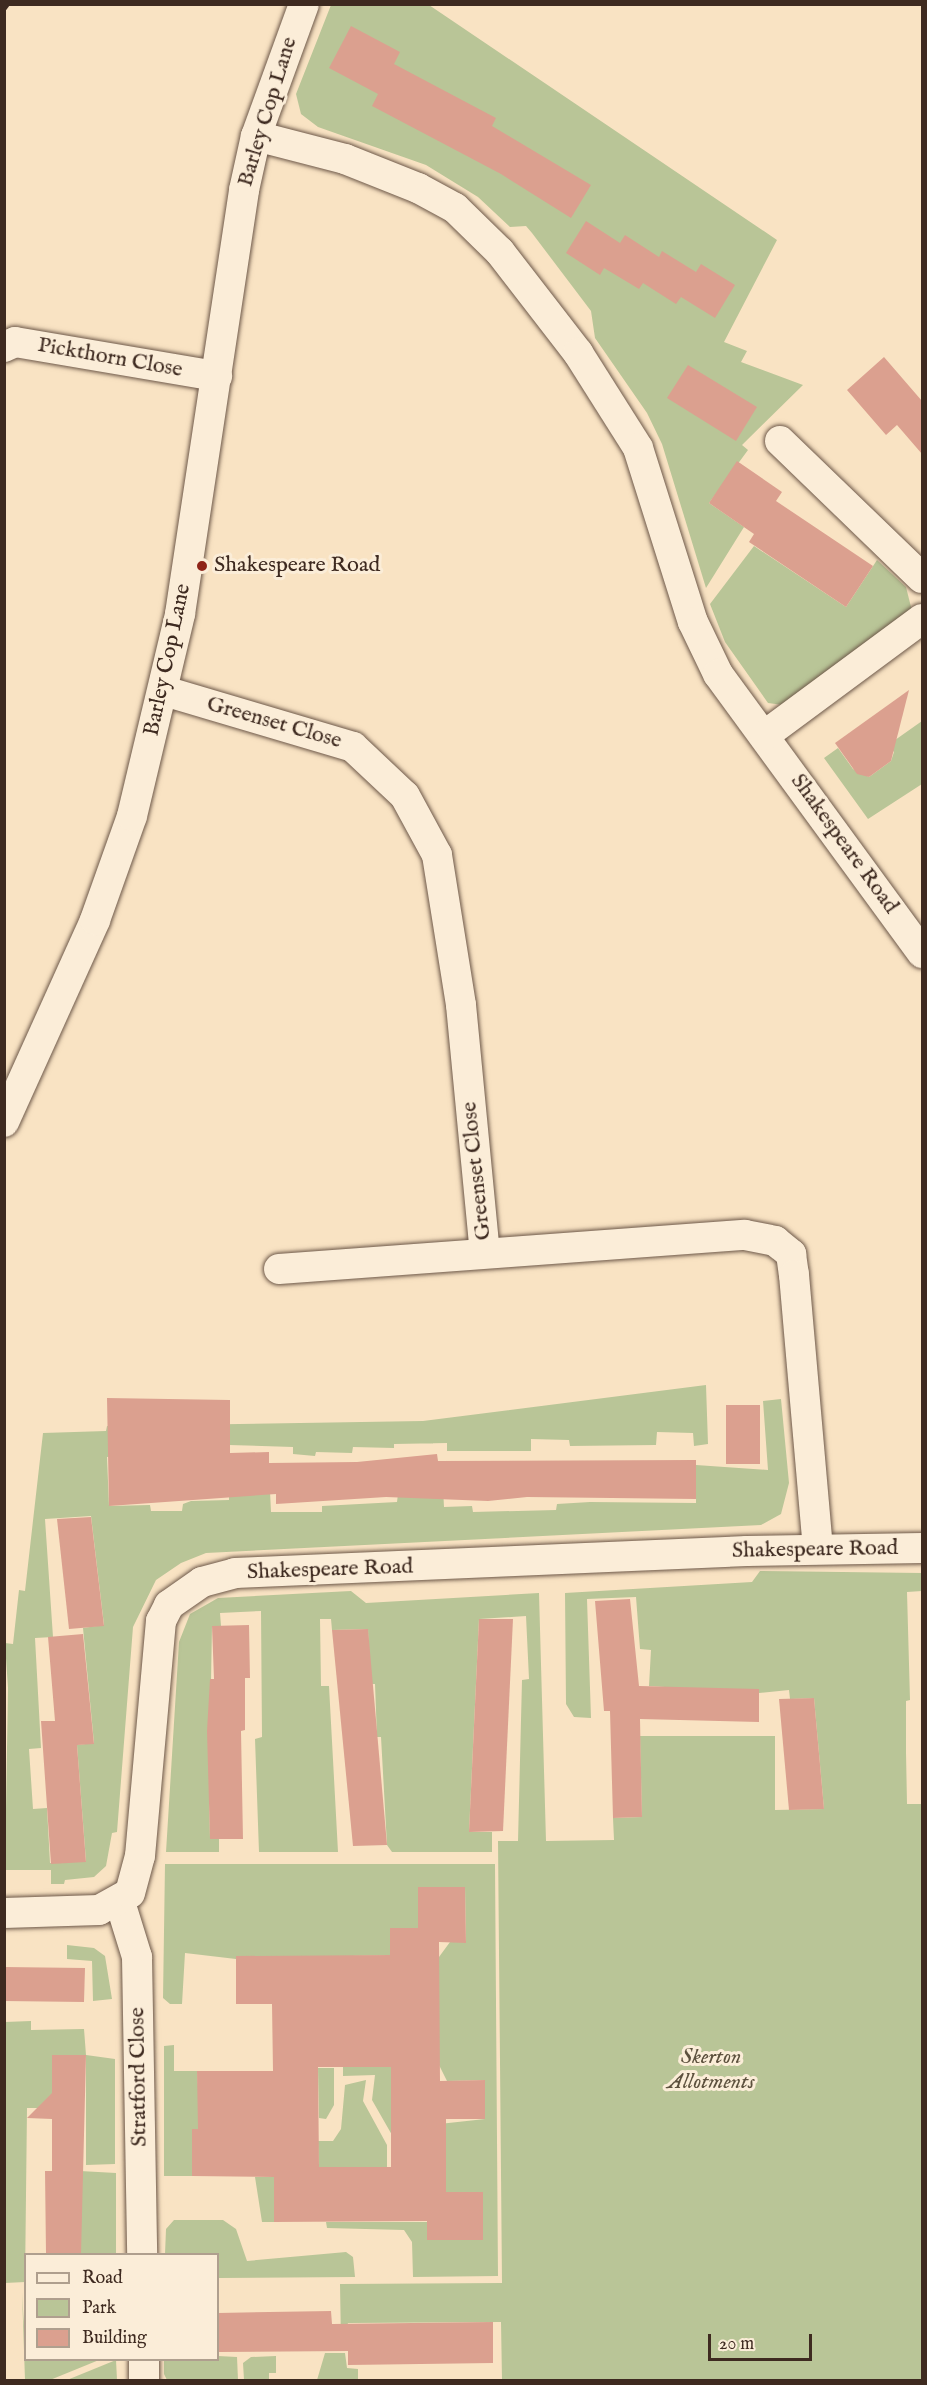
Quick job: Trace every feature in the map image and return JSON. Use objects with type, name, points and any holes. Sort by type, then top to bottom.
[{"type":"street","name":"Barley Cop Lane","points":[[4,1122],[11,1086],[112,877],[164,691],[217,376],[244,190],[256,136],[304,4]]},
{"type":"street","name":"Shakespeare Road","points":[[256,136],[345,159],[417,188],[456,208],[490,240],[578,353],[638,448],[693,622],[718,674],[765,735],[922,953]]},
{"type":"street","name":"Pickthorn Close","points":[[4,347],[15,342],[217,376]]},
{"type":"street","points":[[780,441],[922,578]]},
{"type":"street","points":[[765,735],[922,619]]},
{"type":"street","name":"Greenset Close","points":[[164,691],[353,747],[405,796],[437,855],[461,1005],[485,1253],[760,1235],[790,1254],[818,1549]]},
{"type":"street","points":[[279,1269],[485,1253]]},
{"type":"street","name":"Shakespeare Road","points":[[120,1902],[137,1879],[161,1621],[169,1605],[202,1582],[235,1573],[818,1549],[922,1548]]},
{"type":"street","points":[[4,1913],[85,1912],[120,1902]]},
{"type":"street","name":"Stratford Close","points":[[120,1902],[137,1957],[142,2253]]},
{"type":"street","points":[[144,2361],[144,2380]]},
{"type":"green space","points":[[331,5],[429,5],[777,240],[724,342],[747,351],[741,362],[803,385],[742,445],[748,450],[709,503],[744,527],[706,588],[662,444],[647,413],[595,338],[591,311],[532,233],[526,226],[510,227],[478,197],[426,165],[318,127],[301,114],[296,94]]},
{"type":"green space","points":[[754,546],[846,607],[877,560],[906,587],[912,611],[783,705],[768,703],[725,642],[710,604]]},
{"type":"green space","points":[[922,721],[922,784],[868,819],[824,758],[838,748],[853,769],[869,777],[891,761],[894,752],[888,745]]},
{"type":"green space","points":[[706,1385],[708,1444],[694,1446],[693,1433],[657,1432],[656,1445],[570,1446],[569,1440],[531,1439],[531,1451],[447,1451],[447,1443],[394,1444],[394,1448],[353,1447],[352,1453],[316,1452],[315,1456],[293,1454],[293,1447],[229,1445],[107,1457],[109,1506],[150,1505],[151,1511],[182,1511],[183,1504],[191,1501],[229,1500],[229,1492],[270,1491],[271,1512],[322,1512],[322,1506],[397,1502],[398,1494],[443,1488],[444,1507],[472,1506],[473,1512],[556,1510],[557,1504],[590,1502],[696,1503],[696,1465],[768,1470],[763,1401],[781,1399],[789,1483],[781,1514],[761,1525],[206,1553],[181,1563],[156,1580],[133,1627],[117,1832],[112,1833],[106,1866],[94,1877],[65,1880],[64,1884],[51,1884],[51,1870],[5,1870],[8,1688],[5,1643],[13,1644],[19,1590],[25,1591],[43,1433],[106,1431],[107,1426],[423,1421]],"holes":[[[91,1516],[104,1625],[83,1628],[94,1743],[77,1745],[86,1861],[50,1863],[47,1808],[33,1809],[29,1749],[41,1748],[35,1638],[53,1637],[45,1519]]]},
{"type":"green space","name":"Skerton Allotments","points":[[760,1571],[922,1573],[922,1591],[907,1592],[910,1700],[906,1701],[906,1752],[907,1804],[922,1804],[922,2380],[502,2380],[501,2322],[348,2323],[341,2343],[340,2284],[502,2283],[498,1841],[518,1841],[522,1680],[529,1679],[526,1616],[479,1619],[469,1832],[492,1832],[492,1852],[392,1852],[387,1845],[381,1737],[377,1737],[375,1684],[370,1684],[368,1629],[332,1630],[331,1619],[320,1619],[321,1686],[329,1686],[338,1852],[259,1852],[255,1739],[262,1737],[261,1611],[220,1613],[221,1626],[212,1626],[210,1838],[219,1839],[219,1852],[166,1852],[179,1642],[190,1614],[218,1598],[351,1591],[366,1603],[539,1593],[546,1841],[614,1840],[613,1818],[642,1817],[640,1736],[775,1736],[775,1810],[824,1809],[814,1698],[790,1699],[789,1690],[759,1693],[649,1686],[651,1650],[640,1649],[636,1597],[587,1599],[591,1718],[574,1717],[566,1704],[565,1593],[752,1582]]},
{"type":"green space","points":[[165,1864],[495,1864],[498,2276],[413,2277],[412,2242],[404,2230],[327,2228],[326,2222],[427,2222],[427,2240],[483,2239],[483,2192],[446,2192],[446,2167],[396,2142],[372,2100],[375,2075],[343,2076],[343,2067],[391,2067],[421,2126],[485,2119],[485,2080],[447,2081],[439,2065],[439,1957],[450,1942],[466,1942],[465,1887],[418,1887],[418,1928],[390,1955],[236,1959],[185,1953],[182,2004],[170,2004],[163,1998]]},
{"type":"green space","points":[[67,1945],[94,1948],[105,1956],[112,1999],[93,2001],[92,1961],[67,1959]]},
{"type":"green space","points":[[31,2021],[31,2030],[84,2029],[86,2055],[52,2055],[52,2108],[27,2108],[24,2282],[5,2283],[5,2022]]},
{"type":"green space","points":[[174,2045],[174,2071],[197,2071],[201,2129],[192,2129],[192,2176],[164,2176],[164,2046]]},
{"type":"green space","points":[[86,2055],[115,2059],[115,2164],[86,2165]]},
{"type":"green space","points":[[318,2068],[334,2068],[334,2105],[326,2119],[319,2118]]},
{"type":"green space","points":[[366,2080],[363,2101],[387,2145],[387,2167],[319,2167],[318,2141],[333,2141],[341,2129],[345,2085]]},
{"type":"green space","points":[[80,2171],[116,2173],[116,2253],[81,2253]]},
{"type":"green space","points":[[255,2177],[274,2177],[274,2222],[262,2222]]},
{"type":"green space","points":[[174,2220],[223,2220],[236,2229],[247,2261],[346,2252],[353,2257],[355,2277],[219,2278],[219,2253],[165,2253],[166,2229]]},
{"type":"green space","points":[[22,2292],[24,2326],[24,2351]]},
{"type":"green space","points":[[325,2353],[345,2353],[347,2368],[358,2369],[358,2380],[317,2380]]},
{"type":"green space","points":[[219,2356],[237,2357],[238,2380],[167,2380],[164,2374],[164,2361],[219,2361]]},
{"type":"green space","points":[[276,2356],[276,2373],[269,2373],[269,2380],[244,2380],[243,2363],[251,2357]]},
{"type":"green space","points":[[24,2361],[97,2361],[50,2380],[25,2380]]},
{"type":"green space","points":[[114,2361],[116,2361],[117,2380],[67,2380]]},
{"type":"building","points":[[351,26],[400,52],[394,64],[496,118],[492,126],[591,185],[571,218],[501,174],[372,106],[378,94],[329,68]]},
{"type":"building","points":[[586,221],[620,243],[625,235],[659,257],[662,251],[696,272],[701,264],[735,285],[715,318],[681,297],[676,304],[643,283],[639,289],[604,268],[600,275],[566,253]]},
{"type":"building","points":[[884,357],[922,401],[922,454],[897,425],[886,435],[847,390]]},
{"type":"building","points":[[688,365],[757,407],[736,441],[667,398]]},
{"type":"building","points":[[737,461],[782,492],[776,501],[873,566],[846,607],[749,542],[754,534],[709,503]]},
{"type":"building","points":[[909,690],[891,761],[869,777],[857,774],[835,743]]},
{"type":"building","points":[[107,1398],[230,1400],[230,1453],[269,1452],[269,1463],[357,1462],[437,1454],[438,1461],[696,1460],[696,1499],[527,1497],[488,1501],[386,1497],[276,1504],[276,1494],[109,1506]]},
{"type":"building","points":[[726,1405],[760,1405],[760,1464],[726,1464]]},
{"type":"building","points":[[91,1517],[104,1626],[69,1629],[57,1519]]},
{"type":"building","points":[[630,1599],[639,1686],[759,1689],[759,1722],[640,1719],[642,1817],[613,1818],[610,1711],[604,1711],[595,1601]]},
{"type":"building","points":[[479,1619],[513,1619],[503,1831],[469,1832]]},
{"type":"building","points":[[249,1625],[250,1678],[245,1678],[245,1730],[241,1731],[243,1839],[210,1839],[207,1731],[210,1679],[214,1679],[212,1626]]},
{"type":"building","points":[[368,1629],[387,1845],[353,1846],[332,1630]]},
{"type":"building","points":[[83,1634],[94,1744],[77,1745],[86,1862],[51,1864],[41,1721],[55,1721],[48,1637]]},
{"type":"building","points":[[814,1698],[824,1809],[789,1810],[779,1699]]},
{"type":"building","points":[[418,1887],[465,1887],[466,1943],[439,1942],[440,2081],[485,2080],[485,2119],[446,2119],[446,2192],[483,2192],[483,2240],[427,2240],[427,2221],[274,2222],[274,2177],[192,2176],[192,2129],[198,2129],[197,2071],[273,2071],[272,2004],[236,2004],[236,1956],[390,1955],[390,1928],[418,1928]],"holes":[[[318,2067],[391,2067],[391,2167],[319,2167]]]},
{"type":"building","points":[[4,1967],[85,1968],[84,2002],[4,2001]]},
{"type":"building","points":[[52,2055],[86,2055],[81,2253],[46,2253],[45,2171],[52,2171],[52,2119],[27,2118],[52,2093]]},
{"type":"building","points":[[331,2311],[332,2324],[493,2322],[493,2363],[348,2365],[348,2351],[219,2352],[219,2313]]},
{"type":"railway","points":[[4,8],[7,4]]},
{"type":"place","name":"Shakespeare Road","points":[[202,566]]}]
